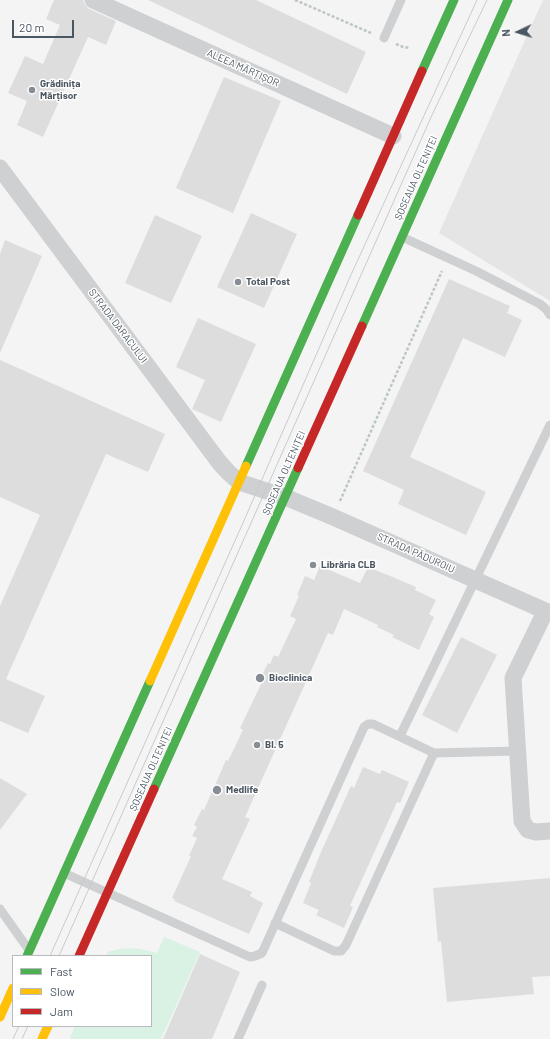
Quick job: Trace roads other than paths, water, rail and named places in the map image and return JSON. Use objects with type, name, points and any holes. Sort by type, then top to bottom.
[{"type":"main road","points":[[29,953],[454,0]]},
{"type":"main road","name":"ȘOSEAUA OLTENIȚEI","points":[[79,955],[508,0]]},
{"type":"main road","points":[[0,1017],[12,990]]},
{"type":"main road","points":[[42,1039],[48,1027]]},
{"type":"street","name":"ALEEA MĂRȚIȘOR","points":[[93,0],[393,136]]},
{"type":"street","name":"STRADA DARACULUI","points":[[0,168],[219,462],[239,482]]},
{"type":"street","name":"STRADA PĂDUROIU","points":[[239,482],[333,517],[548,612],[513,678],[522,821],[528,830],[536,832],[550,831]]},
{"type":"lane","points":[[384,38],[401,0]]},
{"type":"lane","points":[[402,237],[540,304],[550,315]]},
{"type":"lane","points":[[400,736],[550,425]]},
{"type":"lane","points":[[64,872],[250,957],[255,956],[262,953],[364,727],[368,724],[373,724],[434,754],[517,751]]},
{"type":"lane","points":[[275,923],[334,951],[341,951],[346,946],[434,754]]},
{"type":"lane","points":[[0,909],[29,953]]},
{"type":"lane","points":[[238,1039],[262,985]]},
{"type":"tram line","points":[[50,955],[246,516],[350,277],[477,0]]},
{"type":"tram line","points":[[59,955],[432,115],[487,0]]},
{"type":"tram line","points":[[13,1039],[19,1027]]},
{"type":"tram line","points":[[22,1039],[28,1027]]},
{"type":"place","name":"Grădinița Mărțisor","points":[[32,90]]},
{"type":"place","name":"Total Post","points":[[238,282]]},
{"type":"place","name":"Librăria CLB","points":[[313,565]]},
{"type":"place","name":"Bioclinica","points":[[260,678]]},
{"type":"place","name":"Bl. 5","points":[[257,745]]},
{"type":"place","name":"Medlife","points":[[217,790]]}]
